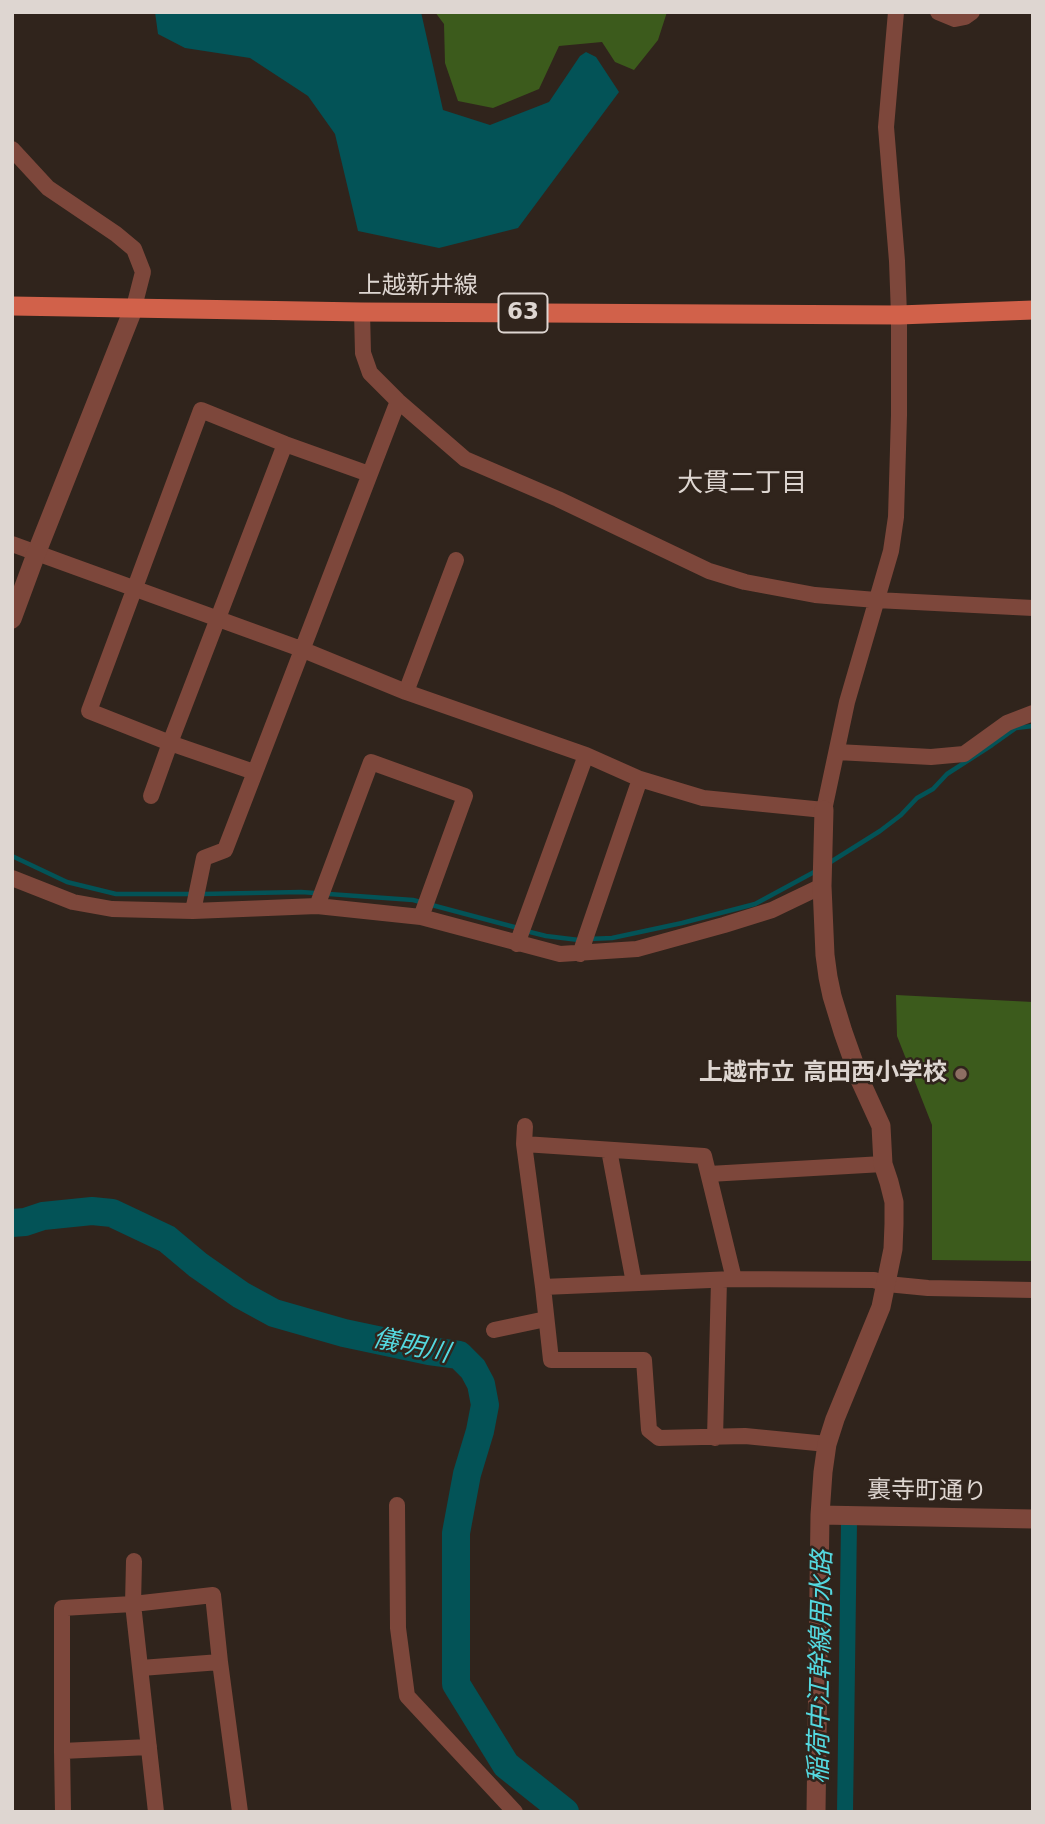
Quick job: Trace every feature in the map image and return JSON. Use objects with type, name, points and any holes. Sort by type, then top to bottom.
[{"type":"main road","name":"上越新井線","points":[[12,306],[362,312],[898,315],[1033,310]]},
{"type":"street","points":[[816,1812],[820,1515],[823,1472],[827,1444],[835,1419],[881,1307],[893,1249],[894,1202],[883,1164],[881,1126],[856,1068],[832,996],[825,956],[822,886],[824,810],[847,702],[891,551],[896,517],[899,415],[897,261],[886,127],[896,12]]},
{"type":"street","points":[[939,12],[955,19],[972,12]]},
{"type":"street","points":[[12,149],[48,188],[134,249],[143,272],[134,307],[12,619]]},
{"type":"street","points":[[362,312],[363,353],[370,373],[465,459],[558,499],[709,571],[745,582],[815,595],[1033,608]]},
{"type":"street","points":[[193,911],[204,858],[225,850],[398,401]]},
{"type":"street","points":[[254,772],[89,711],[201,410],[369,474]]},
{"type":"street","points":[[151,796],[285,444]]},
{"type":"street","points":[[12,544],[301,649],[405,692],[586,755],[640,779],[703,798],[824,810]]},
{"type":"street","points":[[405,692],[456,559]]},
{"type":"street","points":[[837,752],[931,758],[964,754],[1007,723],[1033,713]]},
{"type":"street","points":[[517,944],[586,755]]},
{"type":"street","points":[[317,906],[371,762],[465,796],[421,917]]},
{"type":"street","points":[[580,954],[640,779]]},
{"type":"street","points":[[12,878],[73,902],[112,909],[193,911],[317,906],[421,917],[560,954],[637,949],[772,910],[822,886]]},
{"type":"street","points":[[525,1126],[524,1144],[551,1360],[644,1360],[649,1430],[659,1438],[745,1436],[827,1444]]},
{"type":"street","points":[[524,1144],[704,1157],[727,1279],[715,1437]]},
{"type":"street","points":[[609,1150],[634,1283]]},
{"type":"street","points":[[709,1174],[883,1164]]},
{"type":"street","points":[[543,1287],[727,1279],[874,1280],[928,1288],[1033,1290]]},
{"type":"street","points":[[494,1330],[546,1319]]},
{"type":"street","points":[[397,1505],[398,1628],[407,1696],[515,1812]]},
{"type":"street","name":"裏寺町通り","points":[[820,1515],[1033,1519]]},
{"type":"street","points":[[134,1561],[133,1604],[156,1812]]},
{"type":"street","points":[[63,1812],[62,1608],[133,1604],[213,1595],[240,1812]]},
{"type":"street","points":[[141,1668],[220,1662]]},
{"type":"street","points":[[62,1751],[149,1747]]},
{"type":"green space","points":[[435,12],[667,12],[658,40],[634,70],[615,62],[602,42],[559,46],[539,89],[493,108],[458,101],[445,63],[444,24]]},
{"type":"green space","name":"上越市立 高田西小学校","points":[[896,995],[1033,1002],[1033,1261],[932,1260],[932,1125],[897,1036]]},
{"type":"water","points":[[155,12],[421,12],[443,110],[490,125],[549,102],[580,56],[586,52],[596,57],[619,92],[518,228],[439,248],[358,231],[335,134],[308,96],[250,58],[185,48],[158,34]]},
{"type":"waterway","points":[[829,863],[880,831],[917,798],[933,789],[947,774],[1016,728],[1033,726]]},
{"type":"waterway","points":[[12,856],[67,882],[116,894],[193,894]]},
{"type":"waterway","points":[[588,939],[612,938],[755,904],[816,871]]},
{"type":"waterway","points":[[202,894],[301,892],[413,900],[518,928]]},
{"type":"waterway","points":[[526,931],[579,940]]},
{"type":"waterway","name":"儀明川","points":[[12,1223],[43,1216],[92,1211],[112,1213],[167,1239],[241,1295],[274,1313],[344,1333],[459,1355],[473,1369],[481,1384],[485,1405],[467,1474],[456,1533],[456,1684],[506,1765],[565,1812]]},
{"type":"waterway","name":"稲荷中江幹線用水路","points":[[845,1812],[849,1523]]},
{"type":"place","name":"上越市立 高田西小学校","points":[[961,1074]]},
{"type":"district","name":"大貫二丁目","points":[[742,484]]}]
